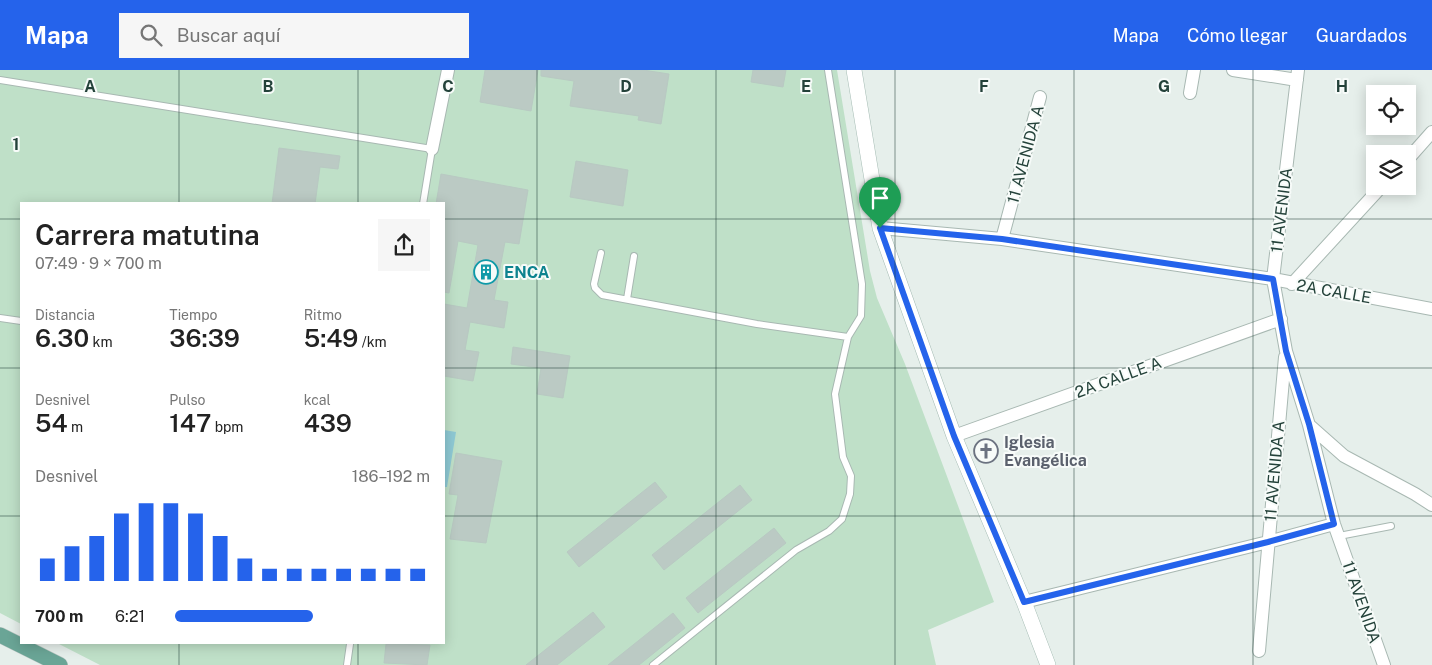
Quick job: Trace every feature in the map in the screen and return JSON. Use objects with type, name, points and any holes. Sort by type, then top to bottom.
[{"type":"main road","points":[[854,70],[880,228],[954,436],[1024,602],[1048,665]]},
{"type":"main road","points":[[0,635],[60,665]]},
{"type":"street","points":[[432,149],[448,70]]},
{"type":"street","points":[[1190,93],[1194,70]]},
{"type":"street","points":[[1233,70],[1297,75]]},
{"type":"street","name":"11 AVENIDA","points":[[1297,75],[1273,279],[1286,351],[1309,424],[1336,530],[1384,665]]},
{"type":"street","name":"11 AVENIDA A","points":[[1002,239],[1040,97]]},
{"type":"street","points":[[1416,150],[1432,132]]},
{"type":"street","points":[[1292,284],[1374,195]]},
{"type":"street","name":"2A CALLE","points":[[880,228],[1002,239],[1273,279],[1432,309]]},
{"type":"street","name":"2A CALLE A","points":[[954,436],[1281,319]]},
{"type":"street","name":"11 AVENIDA A","points":[[1259,651],[1286,351]]},
{"type":"street","points":[[1309,424],[1325,442],[1344,456],[1432,505]]},
{"type":"street","points":[[1024,602],[1268,542],[1336,530]]},
{"type":"lane","points":[[653,665],[796,550],[829,531],[842,519],[850,494],[851,476],[843,457],[835,394],[848,337],[861,316],[862,284],[828,70]]},
{"type":"lane","points":[[0,80],[432,149],[423,202]]},
{"type":"lane","points":[[601,253],[595,288],[602,295],[757,324],[848,337]]},
{"type":"lane","points":[[627,299],[634,256]]},
{"type":"lane","points":[[0,318],[20,321]]},
{"type":"lane","points":[[1336,530],[1391,526]]},
{"type":"lane","points":[[347,665],[350,644]]},
{"type":"green space","points":[[0,70],[837,70],[870,271],[877,298],[905,364],[994,602],[928,630],[936,665],[100,665],[59,644],[445,644],[445,202],[20,202],[20,623],[0,613]]},
{"type":"water","points":[[445,430],[456,432],[447,487],[445,487]]},
{"type":"building","points":[[485,70],[538,70],[531,111],[480,102]]},
{"type":"building","points":[[541,70],[643,70],[669,74],[661,124],[638,120],[639,116],[570,106],[574,81],[541,76]]},
{"type":"building","points":[[753,70],[786,70],[783,87],[751,82]]},
{"type":"building","points":[[279,148],[340,156],[338,169],[320,167],[315,202],[272,202]]},
{"type":"building","points":[[576,161],[628,170],[623,206],[570,197]]},
{"type":"building","name":"ENCA","points":[[441,174],[528,190],[519,244],[505,242],[494,300],[508,302],[504,328],[470,322],[465,350],[479,352],[473,381],[445,376],[445,304],[467,308],[478,245],[458,241],[449,293],[445,292],[445,202],[436,202]]},
{"type":"building","points":[[513,347],[570,356],[563,398],[537,394],[541,368],[511,364]]},
{"type":"building","points":[[456,453],[502,461],[486,543],[450,539],[458,495],[449,494]]},
{"type":"building","points":[[655,482],[667,497],[579,567],[567,552]]},
{"type":"building","points":[[740,485],[752,500],[664,570],[652,555]]},
{"type":"building","points":[[774,528],[786,543],[698,613],[686,598]]},
{"type":"building","points":[[593,612],[605,627],[557,665],[526,665]]},
{"type":"building","points":[[673,613],[685,628],[639,665],[608,665]]},
{"type":"building","points":[[386,644],[430,645],[427,665],[384,663]]},
{"type":"place","name":"ENCA","points":[[486,272]]},
{"type":"place","name":"Iglesia Evangélica","points":[[986,451]]},
{"type":"route","points":[[880,228],[1002,239],[1273,279],[1286,351],[1309,424],[1334,524],[1024,602],[954,436],[880,228]]}]
